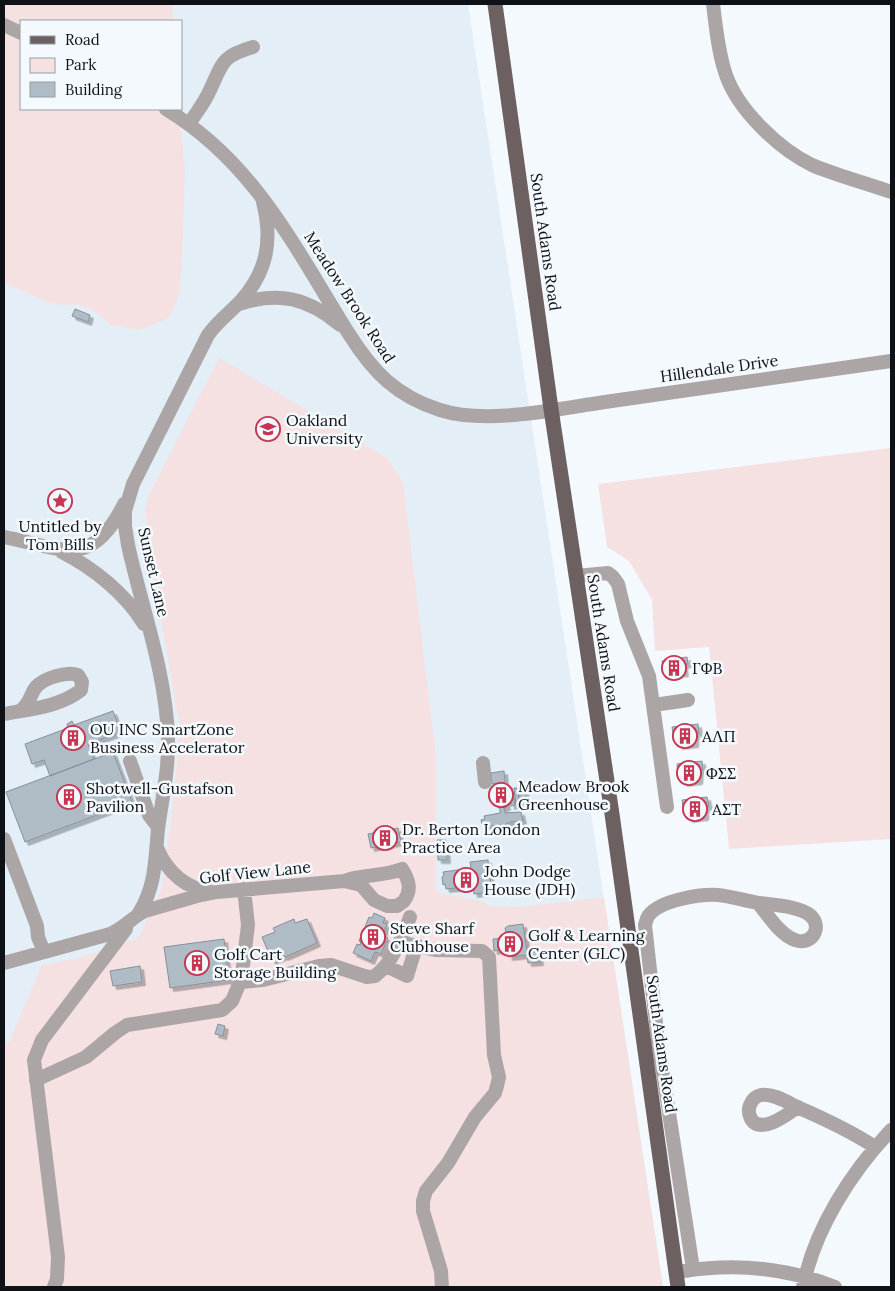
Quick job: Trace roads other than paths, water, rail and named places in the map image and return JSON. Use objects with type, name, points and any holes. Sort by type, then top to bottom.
[{"type":"main road","name":"South Adams Road","points":[[495,4],[551,410],[613,822],[678,1287]]},
{"type":"street","points":[[712,4],[719,46],[727,76],[744,107],[759,126],[786,149],[812,165],[891,192]]},
{"type":"street","points":[[4,25],[20,33]]},
{"type":"street","points":[[189,124],[210,90],[219,67],[235,52],[253,47]]},
{"type":"street","name":"Meadow Brook Road","points":[[168,110],[189,124],[227,156],[260,194],[369,364],[389,384],[409,397],[448,412],[502,415],[551,410]]},
{"type":"street","name":"Sunset Lane","points":[[54,1287],[57,1279],[58,1257],[34,1060],[42,1040],[145,904],[152,884],[158,827],[167,775],[168,740],[164,695],[153,642],[128,545],[125,519],[128,496],[208,335],[216,323],[238,304],[256,281],[266,256],[268,230],[260,194]]},
{"type":"street","name":"Sunset Lane","points":[[238,304],[264,297],[292,299],[316,308],[335,321],[349,334]]},
{"type":"street","name":"Hillendale Drive","points":[[551,410],[891,361]]},
{"type":"street","points":[[4,537],[59,550],[76,551],[98,540],[116,518],[128,496]]},
{"type":"street","points":[[59,550],[93,572],[116,591],[139,616],[153,642]]},
{"type":"street","points":[[576,576],[605,572],[615,579],[627,622],[647,670],[654,705],[667,807]]},
{"type":"street","points":[[654,705],[688,700]]},
{"type":"street","points":[[4,714],[21,710]]},
{"type":"street","points":[[130,761],[149,815],[158,827]]},
{"type":"street","points":[[483,763],[486,782]]},
{"type":"street","points":[[4,840],[37,926],[38,937],[44,952]]},
{"type":"street","points":[[157,847],[163,862],[178,877],[195,888],[217,892]]},
{"type":"street","name":"Golf View Lane","points":[[4,963],[117,932],[136,917],[188,898],[244,889],[344,881]]},
{"type":"street","points":[[36,1080],[86,1057],[119,1029],[131,1023],[211,1013],[222,1010],[232,1001],[242,974],[248,925],[244,889]]},
{"type":"street","points":[[693,1269],[658,1041],[645,925],[649,915],[658,908],[671,902],[694,897],[717,895],[758,903]]},
{"type":"street","points":[[240,982],[263,980],[319,966],[331,965],[371,977],[378,974],[386,966],[400,942],[410,917]]},
{"type":"street","points":[[90,940],[99,954],[100,963]]},
{"type":"street","points":[[400,942],[435,950],[482,951],[488,957],[494,1055],[500,1077],[495,1092],[475,1117],[448,1163],[430,1185],[424,1196],[423,1211],[441,1271],[442,1287]]},
{"type":"street","points":[[386,966],[407,976],[416,946]]},
{"type":"street","points":[[798,1107],[848,1129],[875,1147]]},
{"type":"street","points":[[804,1282],[817,1244],[836,1203],[875,1147],[891,1130]]},
{"type":"street","points":[[676,1272],[693,1269],[753,1268],[804,1282],[835,1287]]},
{"type":"place","name":"Oakland University","points":[[268,429]]},
{"type":"place","name":"Untitled by Tom Bills","points":[[60,501]]},
{"type":"place","name":"ΓΦB","points":[[674,668]]},
{"type":"place","name":"AΛΠ","points":[[685,736]]},
{"type":"place","name":"OU INC SmartZone Business Accelerator","points":[[73,738]]},
{"type":"place","name":"ΦΣΣ","points":[[689,773]]},
{"type":"place","name":"Meadow Brook Greenhouse","points":[[501,795]]},
{"type":"place","name":"Shotwell-Gustafson Pavilion","points":[[69,797]]},
{"type":"place","name":"AΣΤ","points":[[695,809]]},
{"type":"place","name":"Dr. Berton London Practice Area","points":[[385,838]]},
{"type":"place","name":"John Dodge House (JDH)","points":[[466,880]]},
{"type":"place","name":"Steve Sharf Clubhouse","points":[[373,937]]},
{"type":"place","name":"Golf & Learning Center (GLC)","points":[[510,944]]},
{"type":"place","name":"Golf Cart Storage Building","points":[[197,963]]}]
